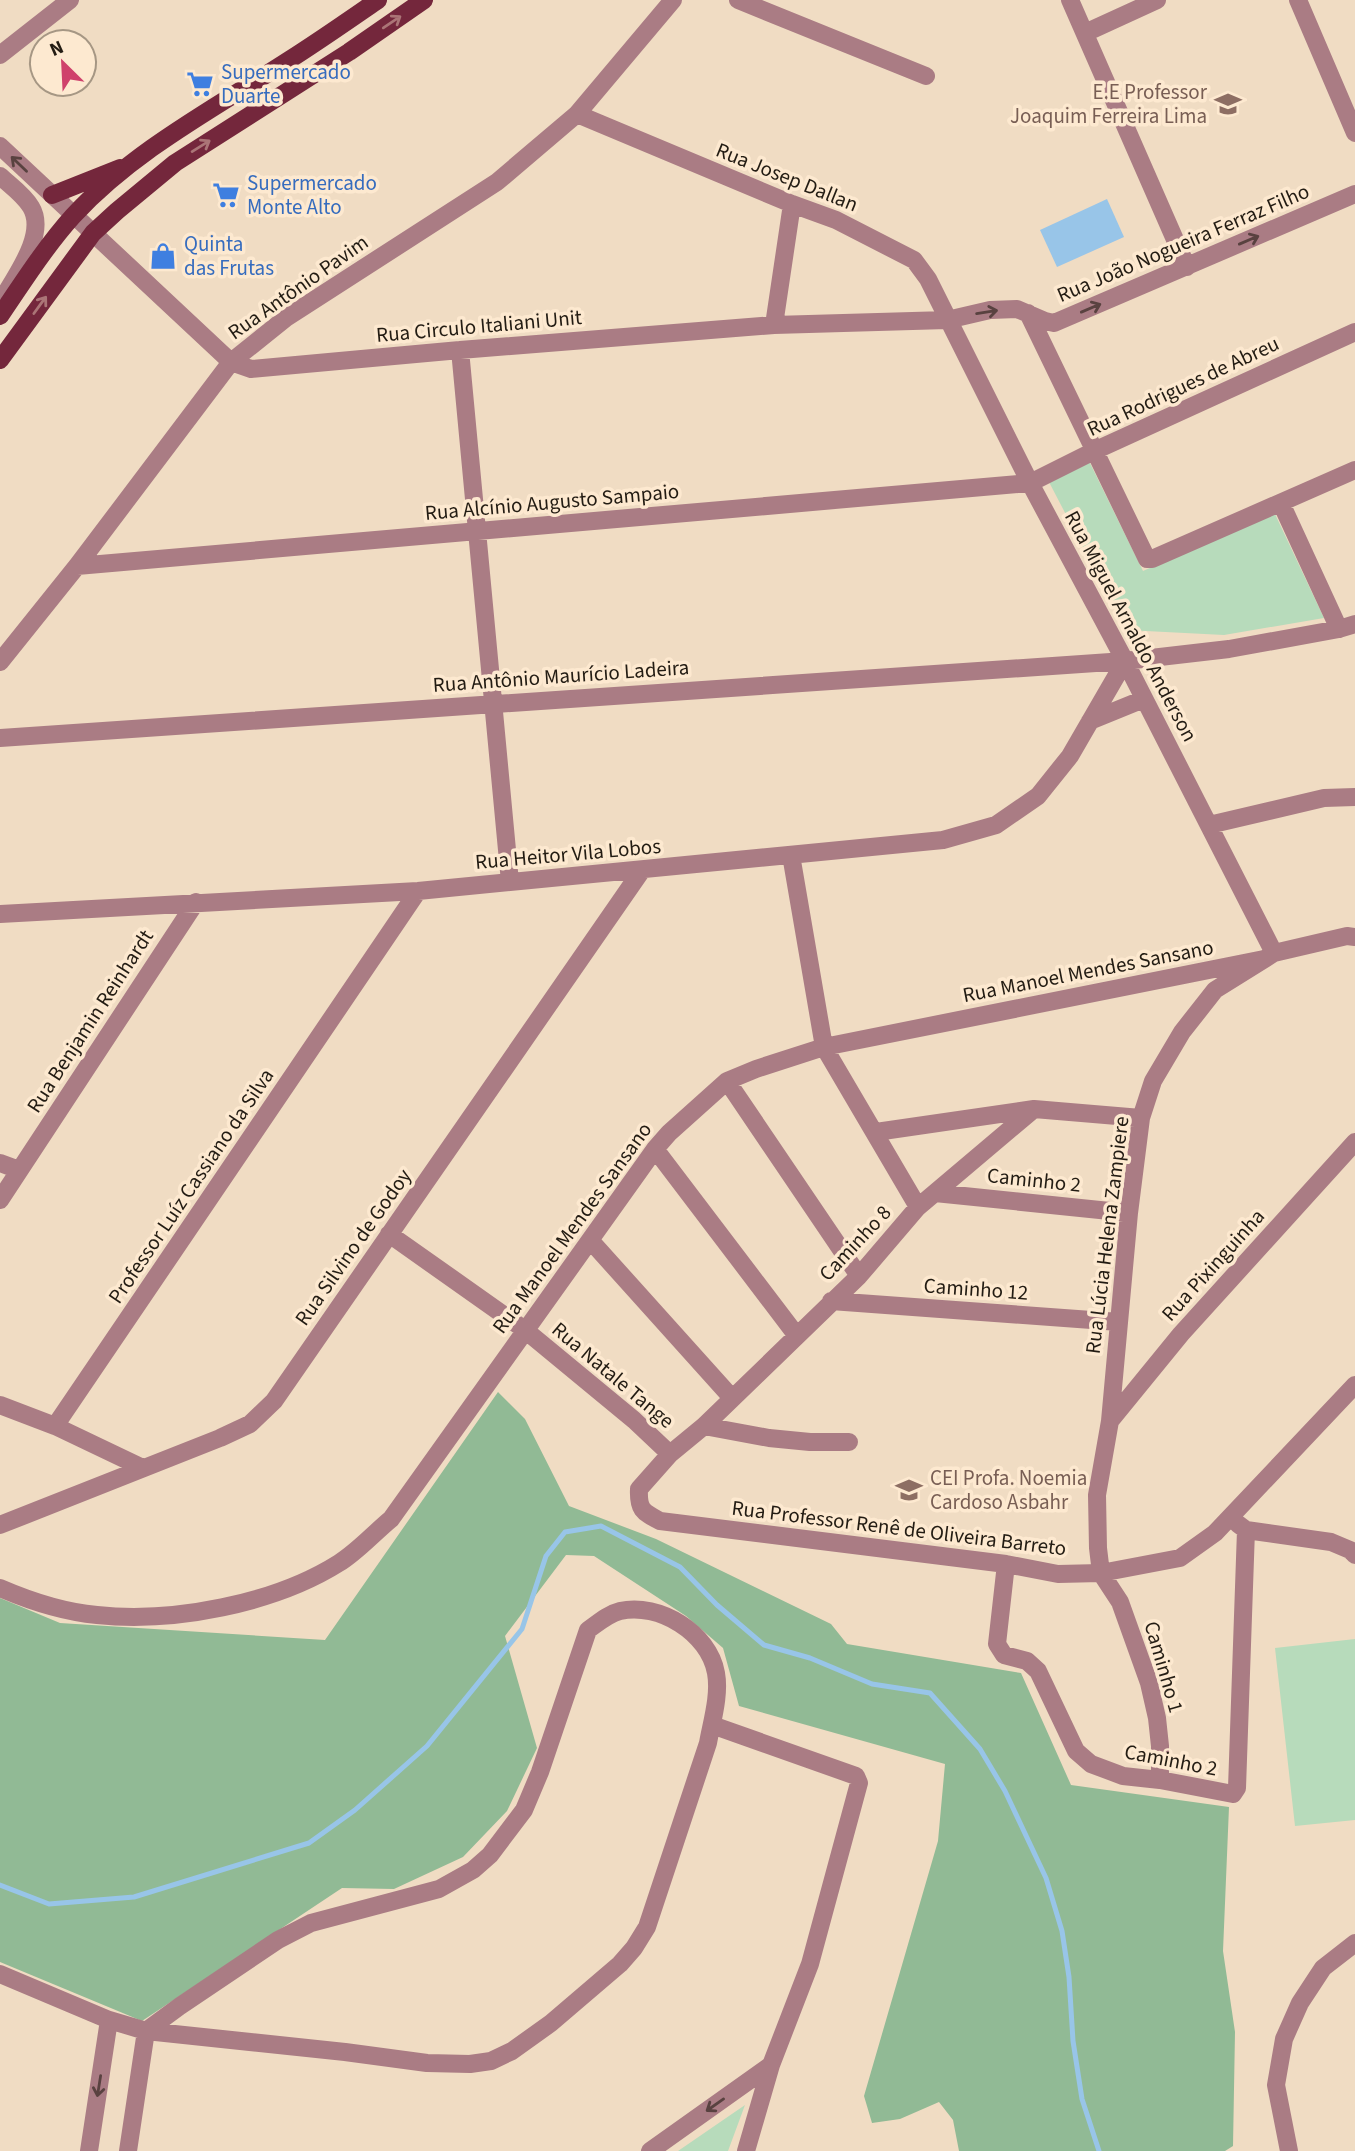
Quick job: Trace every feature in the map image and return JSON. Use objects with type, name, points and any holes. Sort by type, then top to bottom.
[{"type":"main road","points":[[0,316],[74,216],[132,162],[378,0]]},
{"type":"main road","points":[[0,360],[93,233],[175,163],[338,59],[424,0]]},
{"type":"main road","points":[[52,195],[132,162]]},
{"type":"street","points":[[0,55],[69,0]]},
{"type":"street","name":"Rua Antônio Pavim","points":[[0,662],[77,566],[231,362],[286,318],[497,181],[577,114],[673,0]]},
{"type":"street","points":[[738,0],[926,76]]},
{"type":"street","points":[[1070,0],[1187,267]]},
{"type":"street","points":[[1085,33],[1157,0]]},
{"type":"street","points":[[1298,0],[1355,133]]},
{"type":"street","name":"Rua Josep Dallan","points":[[577,114],[836,220],[915,260],[928,279],[947,320]]},
{"type":"street","points":[[0,146],[231,362]]},
{"type":"street","points":[[0,176],[33,210],[35,229],[26,260],[0,303]]},
{"type":"street","name":"Rua João Nogueira Ferraz Filho","points":[[947,320],[990,310],[1017,309],[1045,321],[1061,321],[1355,194]]},
{"type":"street","points":[[774,325],[792,204]]},
{"type":"street","points":[[1028,313],[1147,559],[1355,470]]},
{"type":"street","name":"Rua Circulo Italiani Unit","points":[[231,362],[251,369],[774,325],[947,320]]},
{"type":"street","name":"Rua Miguel Arnaldo Anderson","points":[[947,320],[1209,825],[1269,956]]},
{"type":"street","name":"Rua Rodrigues de Abreu","points":[[1030,484],[1355,332]]},
{"type":"street","points":[[460,350],[510,882]]},
{"type":"street","name":"Rua Alcínio Augusto Sampaio","points":[[77,566],[1030,484]]},
{"type":"street","points":[[1281,503],[1351,625]]},
{"type":"street","name":"Rua Antônio Maurício Ladeira","points":[[0,738],[1125,661],[1229,649],[1351,625]]},
{"type":"street","name":"Rua Heitor Vila Lobos","points":[[0,914],[418,891],[943,840],[996,825],[1038,796],[1070,756],[1125,661]]},
{"type":"street","points":[[1090,721],[1144,699]]},
{"type":"street","points":[[1209,825],[1324,798],[1355,797]]},
{"type":"street","points":[[791,855],[824,1047],[918,1207]]},
{"type":"street","name":"Rua Silvino de Godoy","points":[[3,1528],[250,1424],[274,1401],[642,870]]},
{"type":"street","name":"Professor Luíz Cassiano da Silva","points":[[55,1426],[418,891]]},
{"type":"street","name":"Rua Benjamin Reinhardt","points":[[0,1200],[195,902]]},
{"type":"street","name":"Rua Lúcia Helena Zampiere","points":[[1101,1573],[1097,1495],[1110,1421],[1129,1213],[1141,1118],[1153,1081],[1182,1032],[1214,990],[1269,956],[1347,936],[1355,937]]},
{"type":"street","name":"Rua Manoel Mendes Sansano","points":[[1,1584],[31,1601],[97,1615],[174,1616],[265,1597],[305,1582],[340,1563],[391,1519],[655,1149],[727,1081],[824,1047],[1269,956]]},
{"type":"street","points":[[727,1081],[859,1276]]},
{"type":"street","points":[[876,1132],[1034,1109],[1141,1118]]},
{"type":"street","name":"Caminho 8","points":[[639,1489],[670,1454],[704,1426],[859,1276],[918,1207],[1034,1109]]},
{"type":"street","name":"Rua Pixinguinha","points":[[1110,1421],[1181,1334],[1355,1142]]},
{"type":"street","points":[[655,1149],[797,1336]]},
{"type":"street","points":[[0,1163],[19,1170]]},
{"type":"street","name":"Caminho 2","points":[[935,1193],[1129,1213]]},
{"type":"street","name":"Rua Natale Tange","points":[[389,1234],[525,1330],[634,1420],[670,1454]]},
{"type":"street","points":[[590,1240],[732,1398]]},
{"type":"street","name":"Caminho 12","points":[[831,1301],[1119,1322]]},
{"type":"street","name":"Rua Professor Renê de Oliveira Barreto","points":[[639,1489],[638,1501],[644,1513],[660,1521],[1006,1564],[1058,1574],[1101,1573],[1180,1558],[1215,1533],[1355,1385]]},
{"type":"street","points":[[0,1405],[55,1426],[143,1468]]},
{"type":"street","points":[[704,1426],[769,1438],[810,1442],[849,1441]]},
{"type":"street","points":[[1229,1518],[1246,1530],[1331,1542],[1355,1555]]},
{"type":"street","name":"Caminho 2","points":[[1006,1564],[997,1644],[1004,1655],[1027,1661],[1038,1671],[1076,1751],[1091,1764],[1123,1776],[1233,1794],[1237,1788],[1246,1530]]},
{"type":"street","name":"Caminho 1","points":[[1101,1573],[1120,1602],[1149,1683],[1160,1746],[1160,1780]]},
{"type":"street","points":[[0,1974],[108,2020],[146,2031],[427,2063],[470,2064],[491,2061],[512,2051],[561,2015],[620,1964],[647,1927],[712,1725],[717,1684],[716,1670],[708,1651],[694,1634],[677,1621],[656,1612],[635,1609],[617,1611],[588,1630],[540,1772],[524,1810],[500,1843],[473,1870],[439,1889],[311,1923],[278,1940],[146,2031],[128,2151]]},
{"type":"street","points":[[712,1725],[856,1776],[859,1783],[810,1964],[771,2065],[746,2151]]},
{"type":"street","points":[[1289,2151],[1276,2085],[1284,2039],[1300,2003],[1324,1968],[1355,1943]]},
{"type":"street","points":[[89,2151],[108,2020]]},
{"type":"street","points":[[650,2151],[771,2065]]},
{"type":"green space","points":[[1088,459],[1143,571],[1274,512],[1324,618],[1224,635],[1126,630],[1049,482]]},
{"type":"green space","points":[[498,1392],[525,1419],[569,1506],[656,1539],[831,1624],[847,1644],[1021,1673],[1071,1785],[1229,1807],[1223,1951],[1235,2032],[1233,2146],[1225,2151],[959,2151],[953,2120],[939,2102],[900,2119],[872,2123],[864,2096],[938,1841],[945,1764],[739,1706],[723,1648],[686,1616],[594,1556],[566,1555],[505,1636],[537,1748],[507,1811],[463,1857],[394,1889],[342,1888],[142,2021],[0,1962],[0,1598],[60,1623],[325,1640]]},
{"type":"green space","points":[[1355,1639],[1355,1820],[1295,1826],[1275,1648]]},
{"type":"green space","points":[[745,2105],[728,2151],[678,2151]]},
{"type":"water","points":[[1107,199],[1124,237],[1057,267],[1040,230]]},
{"type":"waterway","points":[[0,1885],[49,1904],[134,1897],[309,1843],[355,1810],[427,1746],[522,1629],[546,1556],[565,1532],[601,1526],[680,1567],[717,1605],[764,1645],[810,1658],[872,1684],[930,1693],[980,1749],[1005,1791],[1046,1878],[1062,1931],[1082,2099],[1099,2151]]},
{"type":"place","name":"Supermercado Duarte","points":[[200,84]]},
{"type":"place","name":"E.E Professor Joaquim Ferreira Lima","points":[[1228,104]]},
{"type":"place","name":"Supermercado Monte Alto","points":[[226,195]]},
{"type":"place","name":"Quinta das Frutas","points":[[163,256]]},
{"type":"place","name":"CEI Profa. Noemia Cardoso Asbahr","points":[[909,1490]]}]
